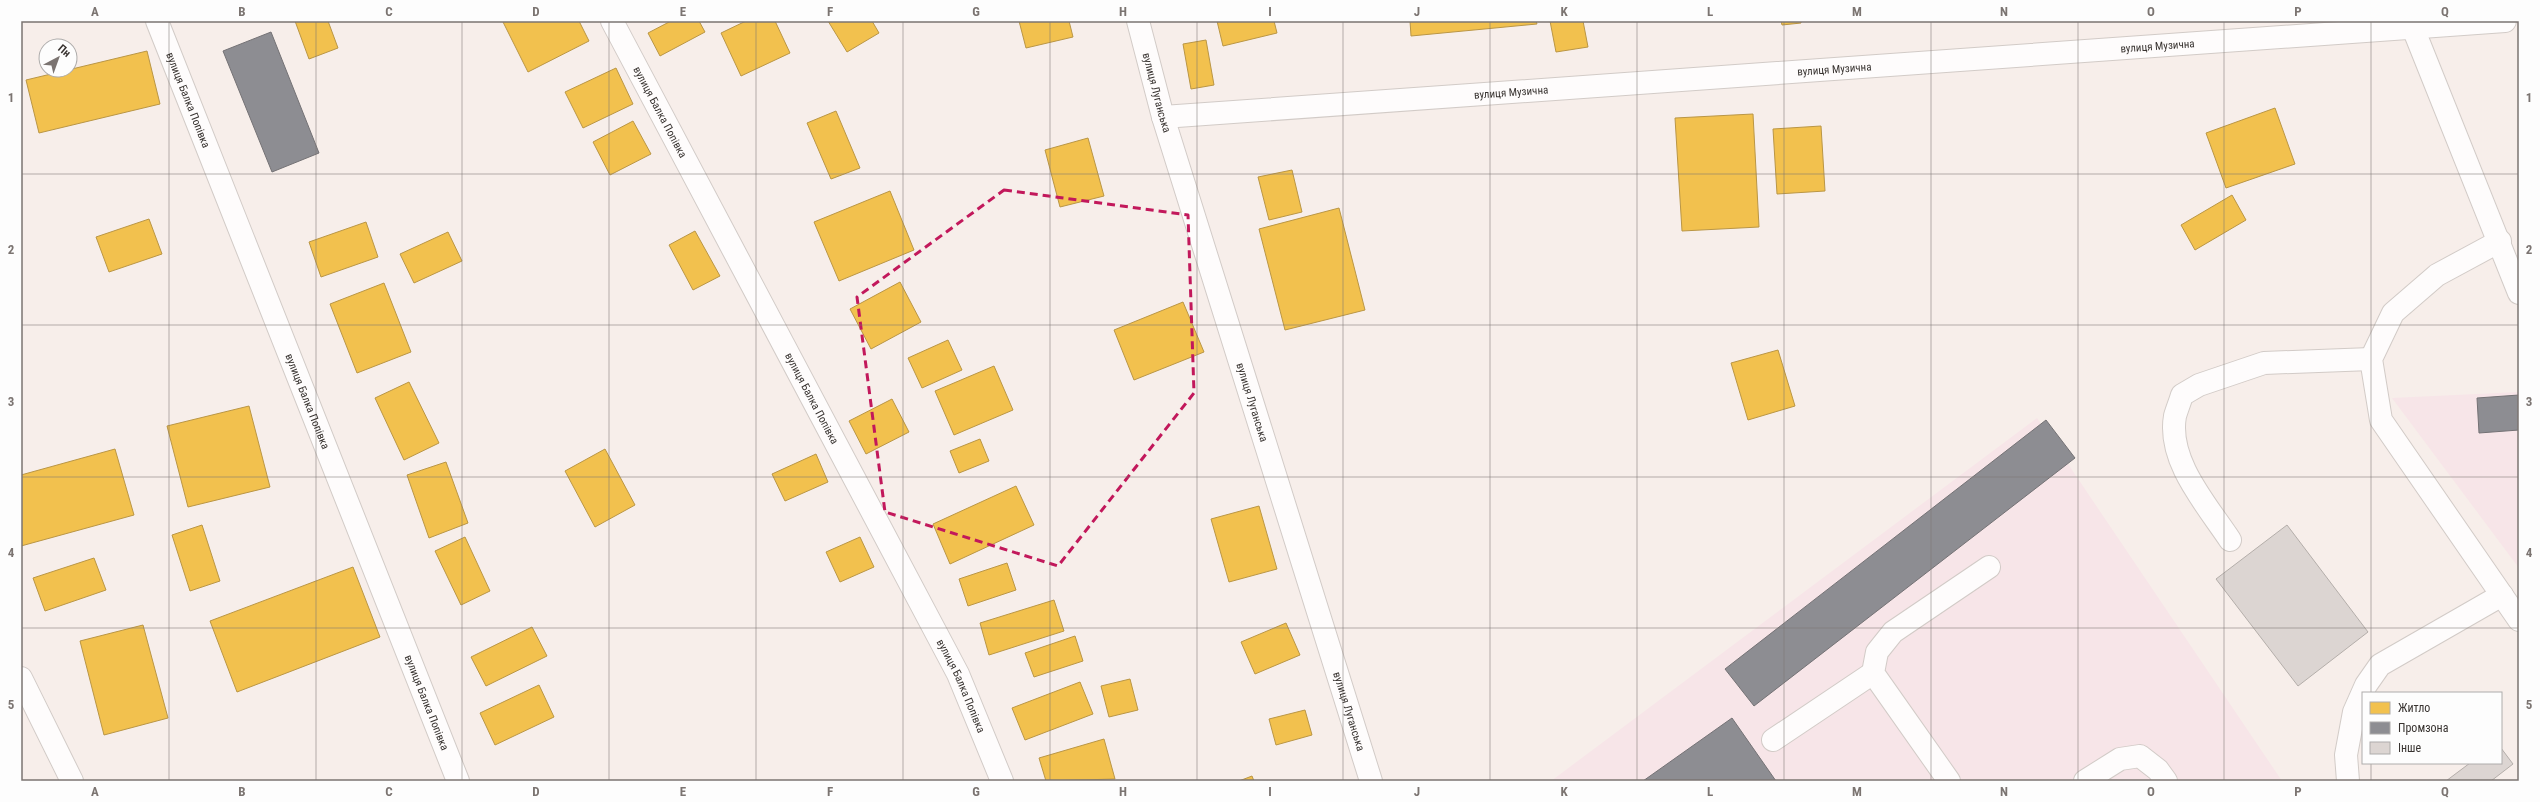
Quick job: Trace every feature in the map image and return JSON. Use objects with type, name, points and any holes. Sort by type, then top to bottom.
[{"type":"street","name":"вулиця Балка Попівка","points":[[157,21],[458,781]]},
{"type":"street","name":"вулиця Балка Попівка","points":[[612,21],[958,674],[1002,781]]},
{"type":"street","name":"вулиця Луганська","points":[[1138,21],[1163,117],[1371,781]]},
{"type":"street","name":"вулиця Музична","points":[[1163,117],[2413,24],[2505,21]]},
{"type":"street","points":[[2413,24],[2500,240],[2519,293]]},
{"type":"street","points":[[2500,240],[2437,275],[2393,313],[2371,359],[2381,420],[2519,620]]},
{"type":"street","points":[[2230,540],[2190,480],[2176,446],[2175,416],[2182,395],[2199,384],[2264,363],[2371,359]]},
{"type":"street","points":[[1773,740],[1873,673],[1877,652],[1893,632],[1989,567]]},
{"type":"street","points":[[2363,692],[2366,684],[2380,664],[2502,595]]},
{"type":"street","points":[[1873,673],[1949,781]]},
{"type":"street","points":[[21,678],[72,781]]},
{"type":"street","points":[[2348,781],[2346,755],[2354,712],[2362,693]]},
{"type":"street","points":[[2085,781],[2120,759],[2140,756],[2158,770],[2166,781]]},
{"type":"highlighted area","points":[[1004,190],[1188,215],[1194,393],[1058,566],[885,512],[857,297]]},
{"type":"shaded area","points":[[2519,392],[2519,568],[2392,398]]},
{"type":"shaded area","points":[[2037,418],[2282,781],[1551,781]]},
{"type":"building: Житло","points":[[295,21],[328,21],[338,48],[309,59]]},
{"type":"building: Житло","points":[[579,21],[589,41],[528,72],[503,22]]},
{"type":"building: Житло","points":[[671,21],[699,21],[705,32],[660,56],[648,33]]},
{"type":"building: Житло","points":[[746,21],[775,21],[790,53],[741,76],[721,33]]},
{"type":"building: Житло","points":[[828,21],[872,21],[879,33],[847,52]]},
{"type":"building: Житло","points":[[1019,21],[1069,21],[1073,37],[1026,48]]},
{"type":"building: Житло","points":[[1217,21],[1274,21],[1277,33],[1223,46]]},
{"type":"building: Житло","points":[[1410,21],[1536,21],[1537,24],[1411,36]]},
{"type":"building: Житло","points":[[1550,21],[1583,21],[1588,47],[1556,52]]},
{"type":"building: Житло","points":[[1781,21],[1801,21],[1801,23],[1782,25]]},
{"type":"building: Житло","points":[[1206,40],[1214,85],[1191,89],[1183,44]]},
{"type":"building: Житло","points":[[147,51],[160,104],[39,133],[26,80],[38,77],[78,78],[78,68]]},
{"type":"building: Житло","points":[[616,68],[633,104],[583,128],[565,92]]},
{"type":"building: Житло","points":[[2275,108],[2295,164],[2226,188],[2206,133]]},
{"type":"building: Житло","points":[[836,111],[860,168],[831,179],[807,123]]},
{"type":"building: Житло","points":[[1753,114],[1759,227],[1682,231],[1675,118]]},
{"type":"building: Житло","points":[[633,121],[651,154],[610,175],[593,142]]},
{"type":"building: Житло","points":[[1821,126],[1825,191],[1777,194],[1773,129]]},
{"type":"building: Житло","points":[[1088,138],[1104,196],[1060,207],[1045,150]]},
{"type":"building: Житло","points":[[1292,170],[1302,212],[1269,220],[1258,177]]},
{"type":"building: Житло","points":[[890,191],[914,250],[839,281],[814,222]]},
{"type":"building: Житло","points":[[2232,195],[2246,220],[2195,250],[2181,225]]},
{"type":"building: Житло","points":[[1339,208],[1365,310],[1285,330],[1259,229]]},
{"type":"building: Житло","points":[[149,219],[162,254],[109,272],[96,237]]},
{"type":"building: Житло","points":[[366,222],[378,257],[321,277],[309,242]]},
{"type":"building: Житло","points":[[695,231],[720,276],[693,290],[669,245]]},
{"type":"building: Житло","points":[[448,232],[462,261],[414,283],[400,254]]},
{"type":"building: Житло","points":[[900,282],[921,322],[871,349],[850,309]]},
{"type":"building: Житло","points":[[384,283],[411,352],[357,373],[330,304]]},
{"type":"building: Житло","points":[[1183,302],[1204,352],[1134,380],[1114,330]]},
{"type":"building: Житло","points":[[948,340],[962,370],[922,388],[908,358]]},
{"type":"building: Житло","points":[[1778,350],[1795,406],[1748,420],[1731,363]]},
{"type":"building: Житло","points":[[994,366],[1013,410],[954,435],[935,391]]},
{"type":"building: Житло","points":[[409,382],[439,443],[404,460],[375,398]]},
{"type":"building: Житло","points":[[892,399],[909,432],[866,454],[849,421]]},
{"type":"building: Житло","points":[[249,406],[270,487],[188,507],[167,426]]},
{"type":"building: Житло","points":[[980,439],[989,461],[959,473],[950,451]]},
{"type":"building: Житло","points":[[115,449],[134,515],[21,546],[21,475]]},
{"type":"building: Житло","points":[[605,449],[635,505],[595,527],[565,471]]},
{"type":"building: Житло","points":[[816,454],[828,482],[785,501],[772,474]]},
{"type":"building: Житло","points":[[446,462],[468,523],[429,538],[407,475]]},
{"type":"building: Житло","points":[[1016,486],[1034,525],[950,564],[933,524]]},
{"type":"building: Житло","points":[[1259,506],[1277,569],[1229,582],[1211,519]]},
{"type":"building: Житло","points":[[202,525],[220,581],[190,591],[172,535]]},
{"type":"building: Житло","points":[[465,537],[490,591],[461,605],[435,551]]},
{"type":"building: Житло","points":[[860,537],[874,567],[840,582],[826,552]]},
{"type":"building: Житло","points":[[94,558],[106,590],[45,611],[33,578]]},
{"type":"building: Житло","points":[[1007,563],[1016,590],[968,606],[959,579]]},
{"type":"building: Житло","points":[[353,567],[380,637],[237,692],[210,621]]},
{"type":"building: Житло","points":[[1054,600],[1064,631],[989,655],[980,623]]},
{"type":"building: Житло","points":[[1286,623],[1300,655],[1255,674],[1241,642]]},
{"type":"building: Житло","points":[[143,625],[168,718],[104,735],[80,641]]},
{"type":"building: Житло","points":[[532,627],[547,656],[486,686],[471,657]]},
{"type":"building: Житло","points":[[1075,636],[1083,661],[1034,677],[1025,653]]},
{"type":"building: Житло","points":[[1130,679],[1138,710],[1109,717],[1101,686]]},
{"type":"building: Житло","points":[[1080,682],[1093,714],[1025,740],[1012,708]]},
{"type":"building: Житло","points":[[539,685],[554,717],[495,745],[480,713]]},
{"type":"building: Житло","points":[[1305,710],[1312,735],[1276,745],[1269,719]]},
{"type":"building: Житло","points":[[1104,739],[1115,779],[1046,781],[1039,758]]},
{"type":"building: Житло","points":[[1252,776],[1254,781],[1239,781]]},
{"type":"building: Промзона","points":[[271,32],[319,153],[272,172],[223,51]]},
{"type":"building: Промзона","points":[[2519,395],[2519,430],[2479,433],[2477,398]]},
{"type":"building: Промзона","points":[[2046,420],[2075,458],[1754,706],[1725,669]]},
{"type":"building: Промзона","points":[[1732,718],[1776,781],[1643,781]]},
{"type":"building: Інше","points":[[2287,525],[2368,632],[2298,686],[2216,579]]},
{"type":"building: Інше","points":[[2502,749],[2513,764],[2491,781],[2446,781],[2469,764],[2502,764]]}]
